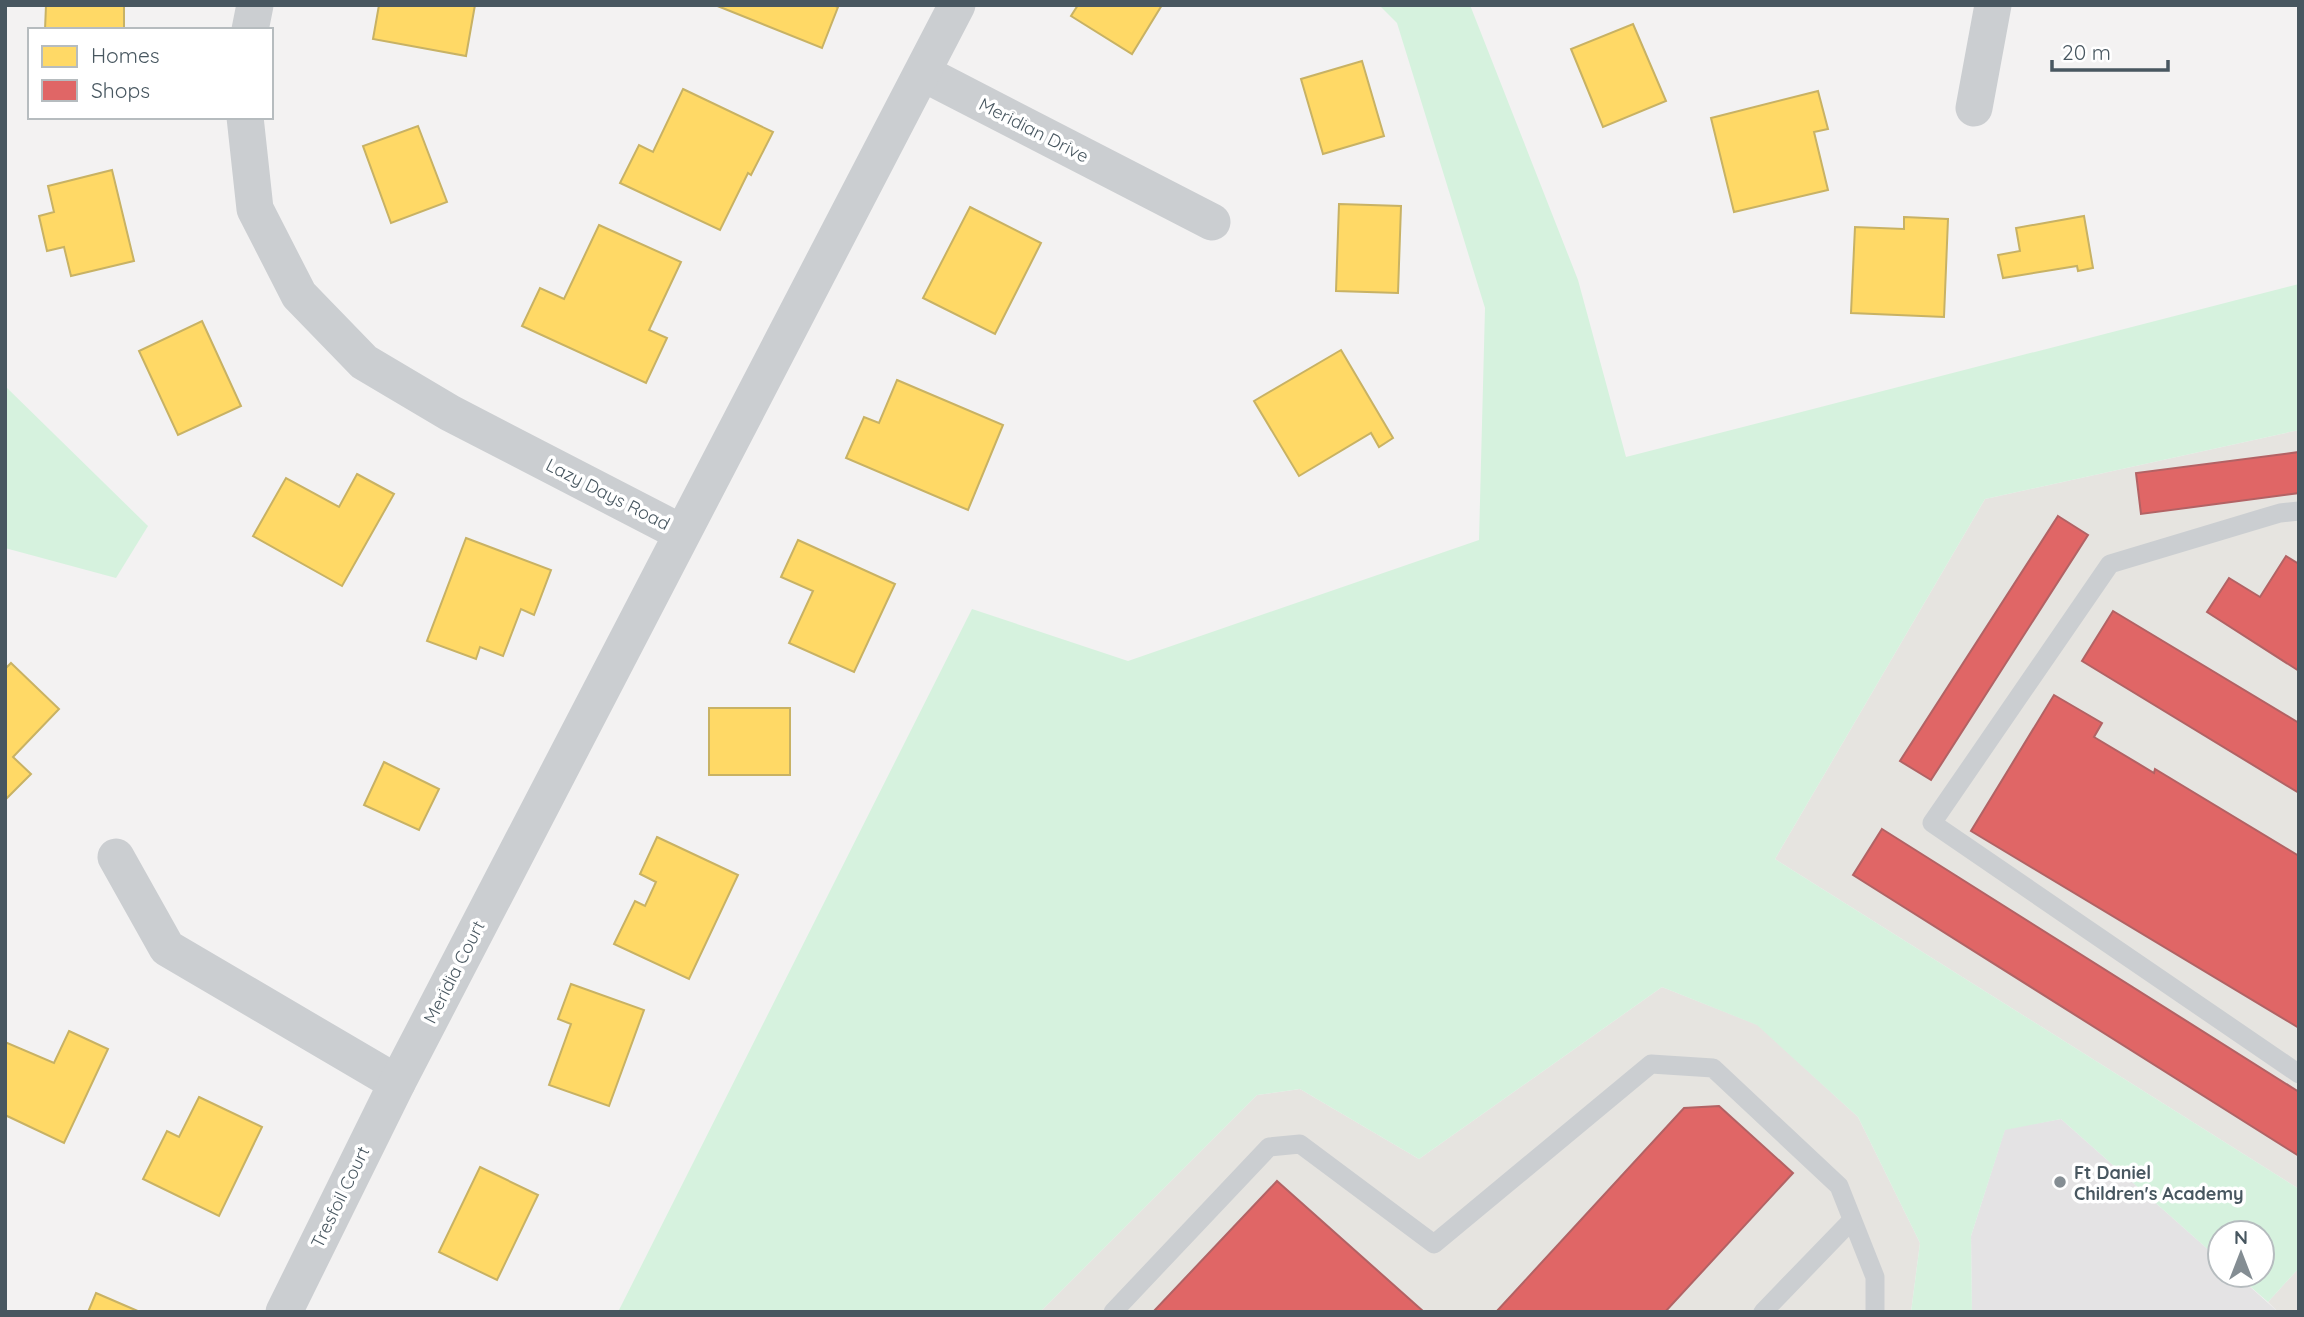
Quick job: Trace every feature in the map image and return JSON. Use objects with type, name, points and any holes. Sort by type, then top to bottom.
[{"type":"street","points":[[250,28],[255,5]]},
{"type":"street","points":[[923,73],[957,5]]},
{"type":"street","points":[[1974,108],[1993,5]]},
{"type":"street","name":"Meridian Drive","points":[[923,73],[1212,222]]},
{"type":"street","name":"Lazy Days Road","points":[[245,119],[255,209],[299,295],[364,362],[450,413],[682,533],[923,73]]},
{"type":"street","name":"Meridia Court","points":[[397,1083],[682,533]]},
{"type":"street","points":[[117,857],[167,948],[397,1083]]},
{"type":"street","name":"Tresfoil Court","points":[[284,1312],[397,1083]]},
{"type":"lane","points":[[2299,511],[2280,513],[2110,564],[1932,823],[2299,1074]]},
{"type":"lane","points":[[1113,1312],[1269,1147],[1300,1144],[1434,1244],[1651,1064],[1713,1068],[1839,1186],[1875,1277],[1875,1312]]},
{"type":"lane","points":[[1763,1312],[1852,1220]]},
{"type":"shaded area","points":[[2299,430],[2299,1189],[1775,859],[1985,499]]},
{"type":"shaded area","points":[[1662,987],[1758,1025],[1858,1117],[1920,1243],[1911,1312],[1040,1312],[1257,1095],[1300,1089],[1419,1159]]},
{"type":"shaded area","name":"Ft Daniel Children's Academy","points":[[2061,1119],[2206,1248],[2206,1289],[2253,1289],[2278,1312],[1972,1312],[1971,1236],[2005,1129]]},
{"type":"shaded area","points":[[2299,1268],[2299,1312],[2278,1312],[2268,1302]]},
{"type":"green space","points":[[1379,5],[1470,5],[1578,280],[1626,457],[2299,284],[2299,430],[1985,499],[1775,859],[2299,1189],[2299,1268],[2268,1302],[2253,1289],[2276,1289],[2276,1219],[2206,1219],[2206,1248],[2061,1119],[2005,1130],[1971,1236],[1972,1312],[1911,1312],[1920,1243],[1858,1117],[1757,1025],[1662,987],[1419,1159],[1300,1089],[1257,1095],[1040,1312],[618,1312],[972,609],[1128,661],[1479,540],[1485,308],[1397,23]]},
{"type":"green space","points":[[5,386],[148,526],[116,578],[5,548]]},
{"type":"building: Homes","points":[[46,5],[124,5],[124,28],[45,28]]},
{"type":"building: Homes","points":[[379,5],[475,5],[466,56],[373,39]]},
{"type":"building: Homes","points":[[715,5],[833,5],[838,7],[822,48]]},
{"type":"building: Homes","points":[[1078,5],[1162,5],[1132,54],[1071,16]]},
{"type":"building: Homes","points":[[1633,24],[1666,101],[1603,127],[1571,49]]},
{"type":"building: Homes","points":[[1362,61],[1384,136],[1323,154],[1301,79]]},
{"type":"building: Homes","points":[[683,89],[773,132],[751,175],[748,173],[720,230],[620,183],[639,145],[653,152]]},
{"type":"building: Homes","points":[[1818,91],[1828,129],[1814,132],[1828,190],[1734,212],[1711,118]]},
{"type":"building: Homes","points":[[418,126],[447,202],[391,223],[363,146]]},
{"type":"building: Homes","points":[[112,170],[134,261],[71,276],[64,247],[47,251],[39,216],[54,212],[48,186]]},
{"type":"building: Homes","points":[[1339,204],[1401,206],[1398,293],[1336,291]]},
{"type":"building: Homes","points":[[970,207],[1041,243],[995,334],[923,298]]},
{"type":"building: Homes","points":[[2084,216],[2093,268],[2078,271],[2077,266],[2003,278],[1998,255],[2020,251],[2016,228]]},
{"type":"building: Homes","points":[[1904,217],[1948,219],[1944,317],[1851,313],[1855,227],[1904,229]]},
{"type":"building: Homes","points":[[599,225],[681,262],[649,330],[667,338],[646,383],[522,326],[540,288],[564,299]]},
{"type":"building: Homes","points":[[202,321],[241,406],[178,435],[139,351]]},
{"type":"building: Homes","points":[[1341,350],[1393,438],[1379,447],[1371,433],[1299,476],[1254,401]]},
{"type":"building: Homes","points":[[897,380],[1003,425],[968,510],[846,458],[864,417],[879,423]]},
{"type":"building: Homes","points":[[357,474],[394,494],[342,586],[253,536],[286,478],[339,507]]},
{"type":"building: Homes","points":[[466,538],[551,570],[534,615],[521,609],[503,656],[480,647],[476,659],[427,641]]},
{"type":"building: Homes","points":[[798,540],[895,584],[854,672],[789,643],[813,591],[781,577]]},
{"type":"building: Homes","points":[[11,663],[59,709],[13,757],[31,774],[5,800],[5,669]]},
{"type":"building: Homes","points":[[709,708],[790,708],[790,775],[709,775]]},
{"type":"building: Homes","points":[[384,762],[439,789],[419,830],[364,805]]},
{"type":"building: Homes","points":[[657,837],[738,875],[689,979],[614,944],[635,901],[645,906],[656,882],[640,874]]},
{"type":"building: Homes","points":[[571,984],[644,1010],[609,1106],[549,1085],[571,1024],[558,1019]]},
{"type":"building: Homes","points":[[69,1031],[108,1049],[64,1143],[5,1115],[5,1042],[54,1063]]},
{"type":"building: Homes","points":[[199,1097],[262,1127],[219,1216],[143,1179],[167,1131],[179,1137]]},
{"type":"building: Homes","points":[[480,1167],[538,1195],[497,1280],[439,1252]]},
{"type":"building: Homes","points":[[96,1293],[140,1312],[88,1312]]},
{"type":"building: Shops","points":[[2299,452],[2299,493],[2141,514],[2136,473]]},
{"type":"building: Shops","points":[[2058,516],[2088,535],[1931,780],[1900,761]]},
{"type":"building: Shops","points":[[2286,556],[2299,564],[2299,671],[2207,612],[2229,578],[2260,597]]},
{"type":"building: Shops","points":[[2113,611],[2299,723],[2299,793],[2082,661]]},
{"type":"building: Shops","points":[[2054,695],[2102,723],[2094,737],[2154,773],[2155,769],[2299,856],[2299,1028],[1971,831]]},
{"type":"building: Shops","points":[[1882,829],[2299,1092],[2299,1156],[1853,875]]},
{"type":"building: Shops","points":[[1719,1106],[1793,1173],[1665,1312],[1496,1312],[1684,1108]]},
{"type":"building: Shops","points":[[1277,1181],[1424,1312],[1153,1312]]},
{"type":"place","name":"Ft Daniel Children's Academy","points":[[2060,1182]]}]
